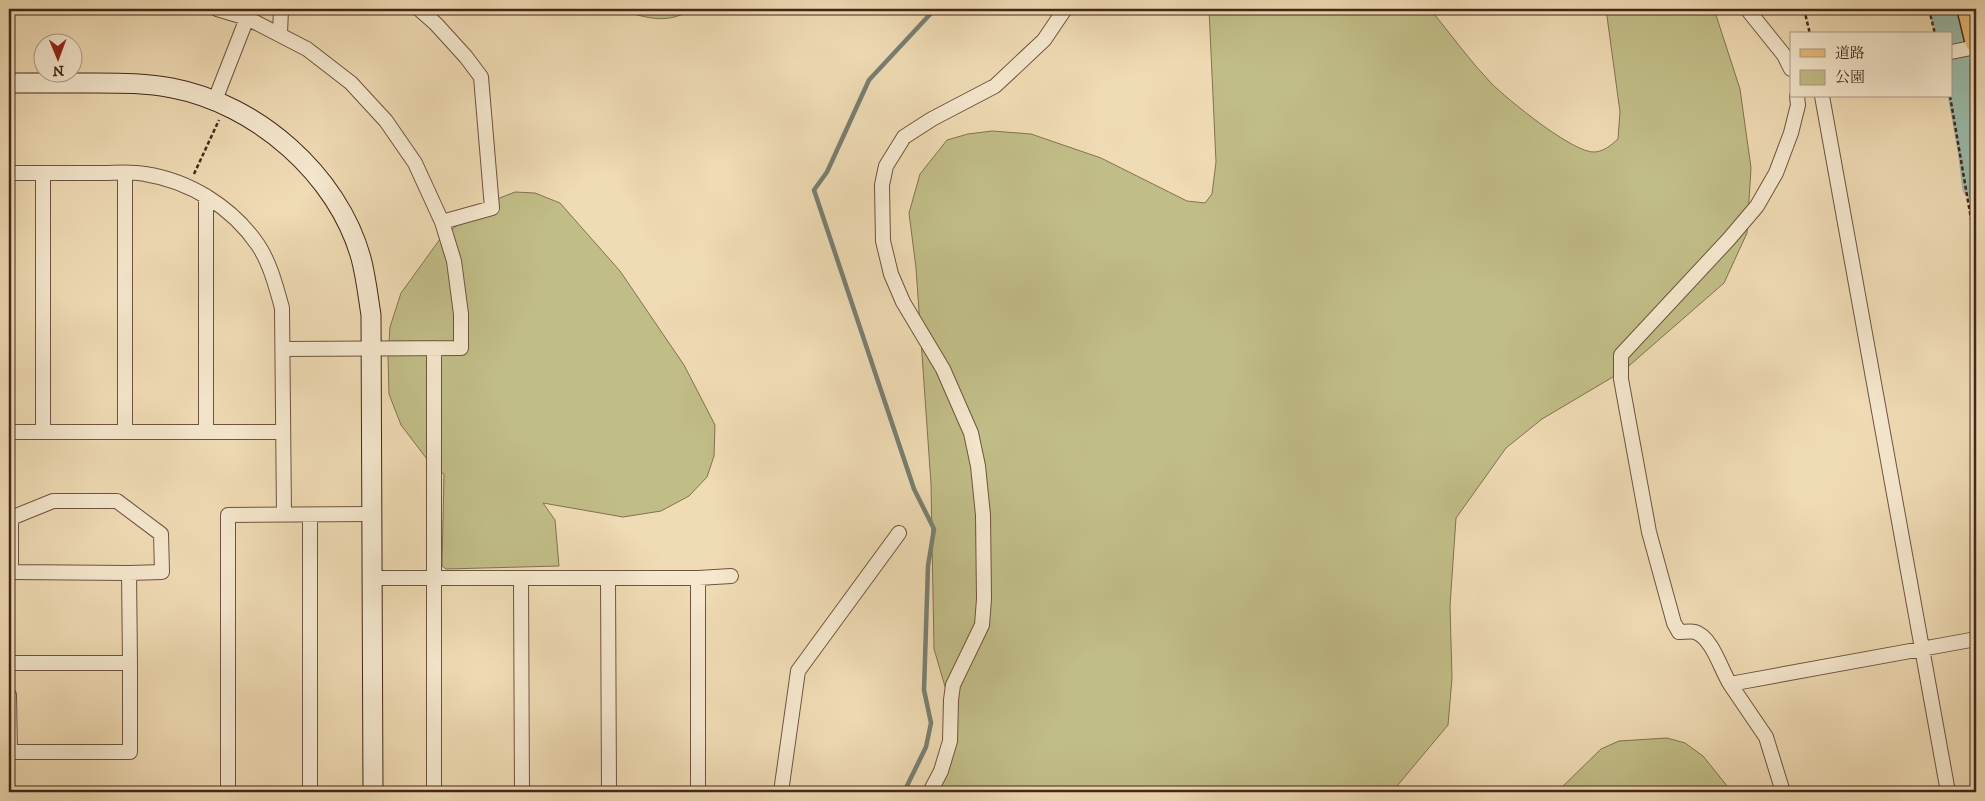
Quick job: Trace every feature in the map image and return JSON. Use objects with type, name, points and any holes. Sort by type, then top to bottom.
[{"type":"main road","points":[[1968,9],[1976,42]]},
{"type":"street","points":[[217,9],[247,18],[280,34],[307,49],[351,83],[386,121],[415,162],[442,222],[454,261],[461,314],[461,348],[283,349]]},
{"type":"street","points":[[280,34],[281,9]]},
{"type":"street","points":[[419,9],[436,24],[466,57],[481,77],[492,208],[442,222]]},
{"type":"street","points":[[930,792],[941,771],[950,742],[953,685],[982,625],[984,599],[983,515],[978,466],[971,433],[943,369],[903,302],[891,274],[883,241],[882,184],[886,166],[904,137],[932,119],[995,86],[1044,40],[1065,9]]},
{"type":"street","points":[[1747,9],[1784,55],[1790,67]]},
{"type":"street","points":[[220,103],[247,18]]},
{"type":"street","points":[[1952,52],[1976,47]]},
{"type":"street","points":[[9,83],[136,84],[173,88],[220,103],[250,118],[294,153],[317,177],[336,202],[349,226],[361,257],[371,314],[373,792]]},
{"type":"street","points":[[1783,792],[1766,737],[1730,684],[1710,645],[1695,632],[1680,632],[1674,623],[1649,532],[1621,379],[1621,355],[1729,239],[1757,206],[1776,173],[1791,133],[1798,105],[1797,98]]},
{"type":"street","points":[[1822,98],[1948,792]]},
{"type":"street","points":[[9,173],[144,173],[189,186],[231,215],[258,245],[276,282],[282,308],[284,514]]},
{"type":"street","points":[[43,173],[43,432]]},
{"type":"street","points":[[125,173],[125,432]]},
{"type":"street","points":[[206,196],[206,432]]},
{"type":"street","points":[[434,348],[434,792]]},
{"type":"street","points":[[9,432],[283,432]]},
{"type":"street","points":[[53,501],[117,501],[161,534],[162,572],[130,573],[10,572],[11,518],[53,501]]},
{"type":"street","points":[[228,792],[228,515],[372,514]]},
{"type":"street","points":[[310,515],[310,792]]},
{"type":"street","points":[[781,792],[798,670],[899,533]]},
{"type":"street","points":[[9,695],[10,752],[130,752],[130,573]]},
{"type":"street","points":[[372,578],[521,579],[698,578],[731,576]]},
{"type":"street","points":[[608,578],[609,792]]},
{"type":"street","points":[[698,578],[698,792]]},
{"type":"street","points":[[521,579],[522,792]]},
{"type":"street","points":[[1730,684],[1976,640]]},
{"type":"street","points":[[9,663],[130,663]]},
{"type":"path","points":[[1804,9],[1810,32]]},
{"type":"path","points":[[1929,9],[1935,32]]},
{"type":"path","points":[[1950,98],[1976,248]]},
{"type":"path","points":[[189,186],[220,103]]},
{"type":"green space","points":[[615,9],[694,9],[664,19],[646,17]]},
{"type":"green space","points":[[1209,9],[1430,9],[1475,65],[1499,91],[1557,135],[1585,150],[1595,152],[1605,149],[1618,139],[1620,112],[1606,9],[1714,9],[1740,89],[1751,168],[1747,233],[1724,283],[1623,371],[1542,419],[1506,448],[1456,518],[1450,606],[1452,678],[1448,725],[1392,792],[935,792],[954,717],[934,649],[931,484],[916,268],[909,213],[920,174],[947,140],[968,134],[992,131],[1031,134],[1101,158],[1187,201],[1205,203],[1212,194],[1216,162]]},
{"type":"green space","points":[[515,192],[535,193],[560,203],[620,271],[684,365],[715,425],[714,456],[707,477],[689,496],[661,511],[623,517],[543,503],[555,520],[559,566],[446,569],[442,566],[444,474],[433,467],[401,425],[389,394],[388,356],[390,327],[401,293],[443,235],[497,199]]},
{"type":"green space","points":[[1667,738],[1685,743],[1703,756],[1732,792],[1557,792],[1601,749],[1619,741]]},
{"type":"waterway","points":[[904,792],[926,747],[931,723],[924,690],[928,566],[934,529],[914,489],[814,190],[827,172],[869,80],[935,9]]},
{"type":"waterway","points":[[1943,9],[1949,32]]},
{"type":"waterway","points":[[1952,42],[1972,152],[1976,186]]}]
